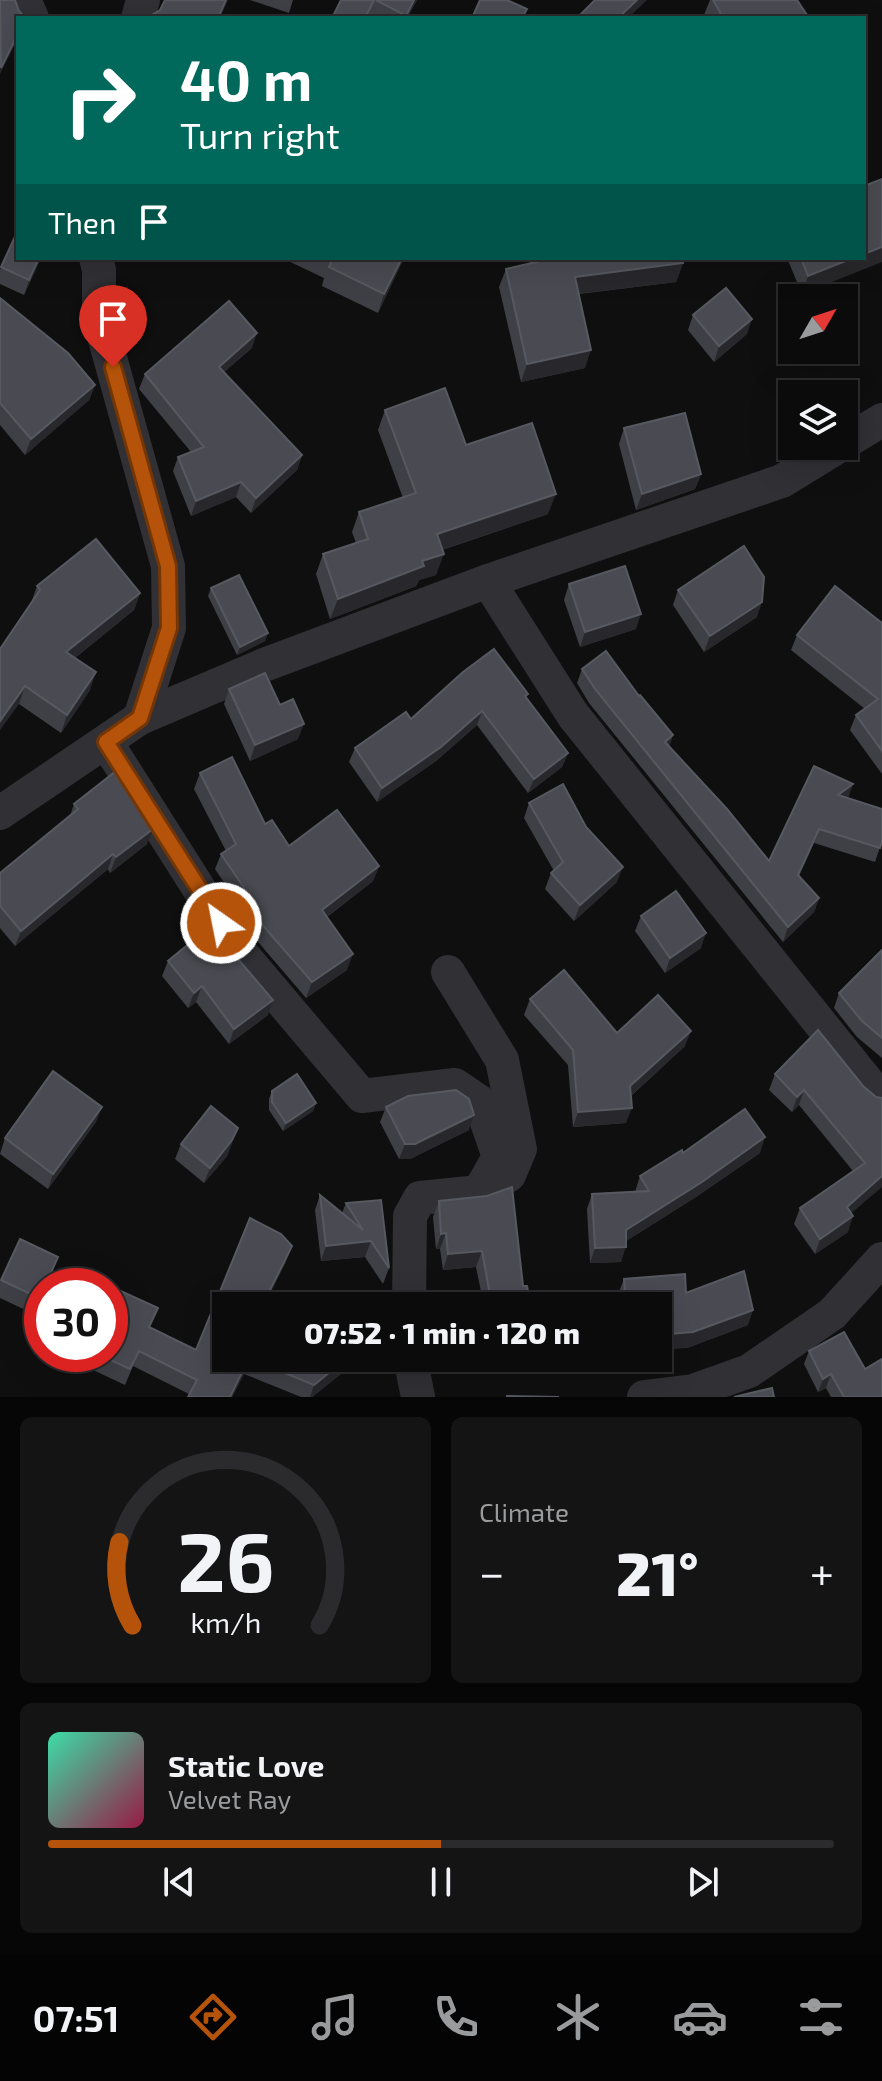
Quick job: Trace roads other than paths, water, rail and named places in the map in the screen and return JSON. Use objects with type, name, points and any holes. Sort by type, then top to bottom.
[{"type":"street","points":[[96,260],[99,318],[168,566],[169,628],[140,718]]},
{"type":"street","points":[[858,435],[882,420]]},
{"type":"street","points":[[0,813],[140,718],[264,665],[488,581],[782,481],[817,460]]},
{"type":"street","points":[[488,581],[573,715],[873,1089],[882,1096]]},
{"type":"street","points":[[106,742],[236,947],[362,1096],[455,1085],[480,1102],[499,1157],[479,1192]]},
{"type":"street","points":[[409,1292],[410,1216],[420,1198],[479,1192],[509,1175],[520,1149],[502,1060],[448,972]]},
{"type":"street","points":[[644,1397],[693,1391],[749,1371],[832,1314],[882,1259]]},
{"type":"street","points":[[413,1372],[418,1397]]}]
